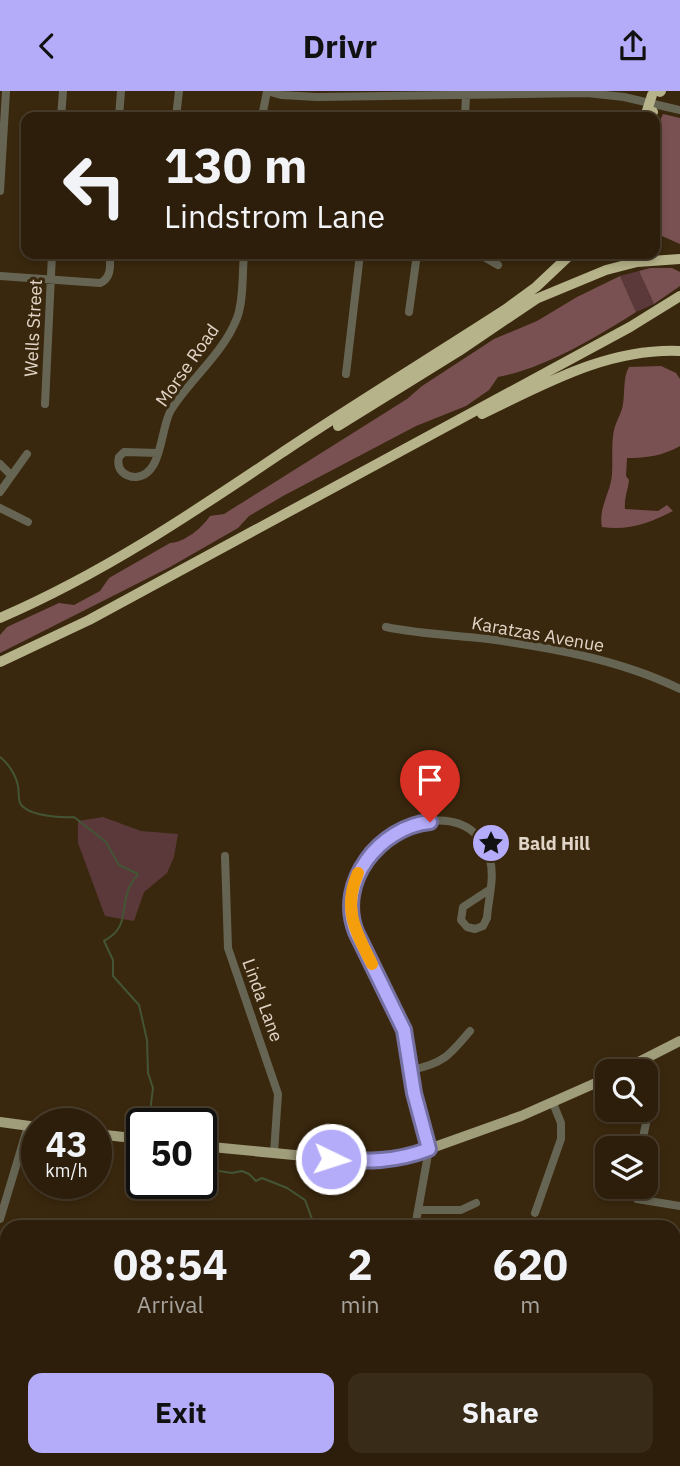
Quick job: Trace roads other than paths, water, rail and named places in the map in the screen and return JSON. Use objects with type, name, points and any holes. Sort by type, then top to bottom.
[{"type":"highway","points":[[651,112],[656,92]]},
{"type":"highway","points":[[0,618],[80,581],[127,554],[506,309],[536,287],[566,259]]},
{"type":"highway","points":[[244,479],[447,359],[536,299],[606,270],[637,262],[680,259]]},
{"type":"highway","points":[[0,662],[89,619],[630,327],[680,296]]},
{"type":"highway","points":[[448,425],[480,415],[592,363],[640,352],[680,351]]},
{"type":"main road","points":[[657,1059],[680,1041]]},
{"type":"main road","points":[[217,1148],[381,1162],[429,1149],[553,1103],[595,1084]]},
{"type":"main road","points":[[0,1122],[21,1125]]},
{"type":"street","points":[[0,191],[6,91]]},
{"type":"street","points":[[61,112],[63,91]]},
{"type":"street","points":[[119,112],[121,91]]},
{"type":"street","points":[[177,112],[179,91]]},
{"type":"street","points":[[263,112],[267,91],[294,96],[532,92],[625,94],[680,110]]},
{"type":"street","points":[[465,112],[466,95]]},
{"type":"street","name":"Wells Street","points":[[45,404],[52,259]]},
{"type":"street","points":[[0,276],[93,283],[106,280],[110,259]]},
{"type":"street","name":"Morse Road","points":[[158,453],[124,452],[119,457],[119,468],[128,476],[147,474],[154,465],[158,453],[170,412],[212,359],[237,317],[243,259]]},
{"type":"street","points":[[346,374],[359,259]]},
{"type":"street","points":[[409,312],[415,259]]},
{"type":"street","points":[[488,259],[498,265]]},
{"type":"street","points":[[0,492],[27,454]]},
{"type":"street","points":[[0,464],[11,475]]},
{"type":"street","points":[[0,508],[28,522]]},
{"type":"street","name":"Karatzas Avenue","points":[[386,627],[490,640],[575,655],[633,669],[680,689]]},
{"type":"street","points":[[416,1220],[429,1149],[416,1101],[406,1036],[352,921],[351,907],[356,878],[368,859],[391,835],[414,825],[439,821],[463,827],[482,844],[491,865],[489,890],[486,922],[480,928],[467,927],[460,916],[464,907],[489,890]]},
{"type":"street","name":"Linda Lane","points":[[225,856],[228,949],[278,1094],[274,1153]]},
{"type":"street","points":[[411,1070],[429,1067],[446,1059],[470,1031]]},
{"type":"street","points":[[535,1213],[561,1139],[561,1123],[553,1103]]},
{"type":"street","points":[[0,1219],[21,1160]]},
{"type":"street","points":[[637,1199],[680,1206]]},
{"type":"street","points":[[418,1210],[461,1210],[476,1203]]},
{"type":"waterway","points":[[0,757],[14,774],[19,801],[24,807],[45,815],[74,817],[106,842],[119,865],[138,874],[126,895],[118,930],[104,941],[113,960],[113,976],[139,1005],[147,1040],[148,1073],[153,1088],[150,1108]]},
{"type":"waterway","points":[[217,1172],[242,1171],[256,1181],[262,1178],[287,1188],[305,1200],[312,1220]]},
{"type":"place","name":"Bald Hill","points":[[491,843]]}]
